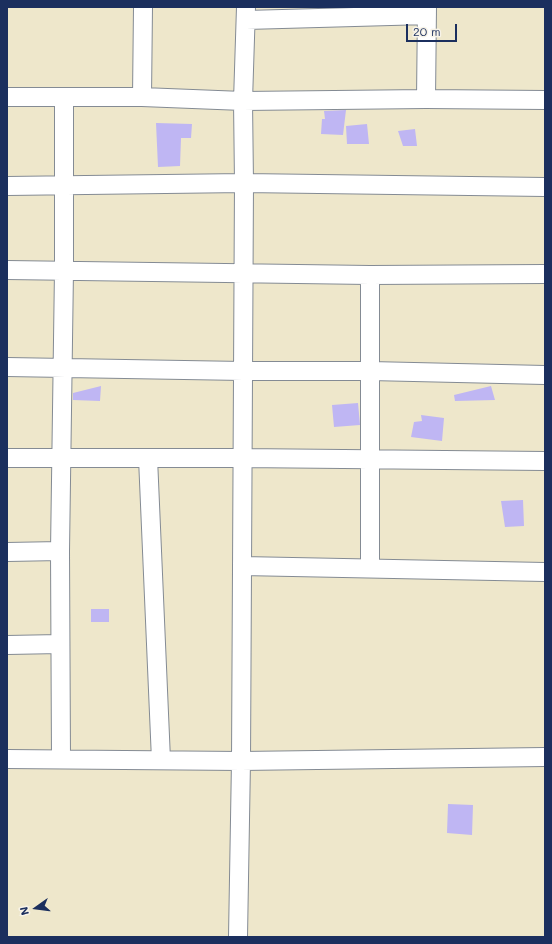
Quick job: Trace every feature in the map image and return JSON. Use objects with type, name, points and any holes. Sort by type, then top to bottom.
[{"type":"street","points":[[142,97],[143,7]]},
{"type":"street","points":[[238,937],[241,761],[244,184],[243,101],[246,14],[427,11],[426,99]]},
{"type":"street","points":[[7,97],[142,97],[243,101],[426,99],[545,100]]},
{"type":"street","points":[[61,759],[60,458],[64,270],[64,97]]},
{"type":"street","points":[[7,186],[244,184],[545,187]]},
{"type":"street","points":[[7,270],[243,272],[370,275],[545,274]]},
{"type":"street","points":[[370,275],[370,568]]},
{"type":"street","points":[[7,367],[243,371],[370,371],[545,375]]},
{"type":"street","points":[[7,458],[242,458],[545,461]]},
{"type":"street","points":[[148,458],[161,760]]},
{"type":"street","points":[[7,552],[60,551]]},
{"type":"street","points":[[242,566],[545,572]]},
{"type":"street","points":[[7,645],[60,644]]},
{"type":"street","points":[[7,759],[241,761],[545,757]]},
{"type":"building","points":[[346,110],[343,135],[321,134],[322,119],[325,119],[324,111]]},
{"type":"building","points":[[156,123],[192,124],[191,138],[181,138],[180,166],[158,167]]},
{"type":"building","points":[[367,124],[369,144],[347,144],[346,126]]},
{"type":"building","points":[[415,129],[417,146],[403,146],[398,131]]},
{"type":"building","points":[[101,386],[100,401],[73,400],[73,393]]},
{"type":"building","points":[[491,386],[495,400],[455,401],[454,395]]},
{"type":"building","points":[[358,403],[360,425],[334,427],[332,405]]},
{"type":"building","points":[[421,415],[444,418],[442,441],[411,437],[414,422],[422,421]]},
{"type":"building","points":[[523,500],[524,526],[505,527],[501,501]]},
{"type":"building","points":[[91,609],[109,609],[109,622],[91,622]]},
{"type":"building","points":[[448,804],[473,805],[472,835],[447,833]]}]
